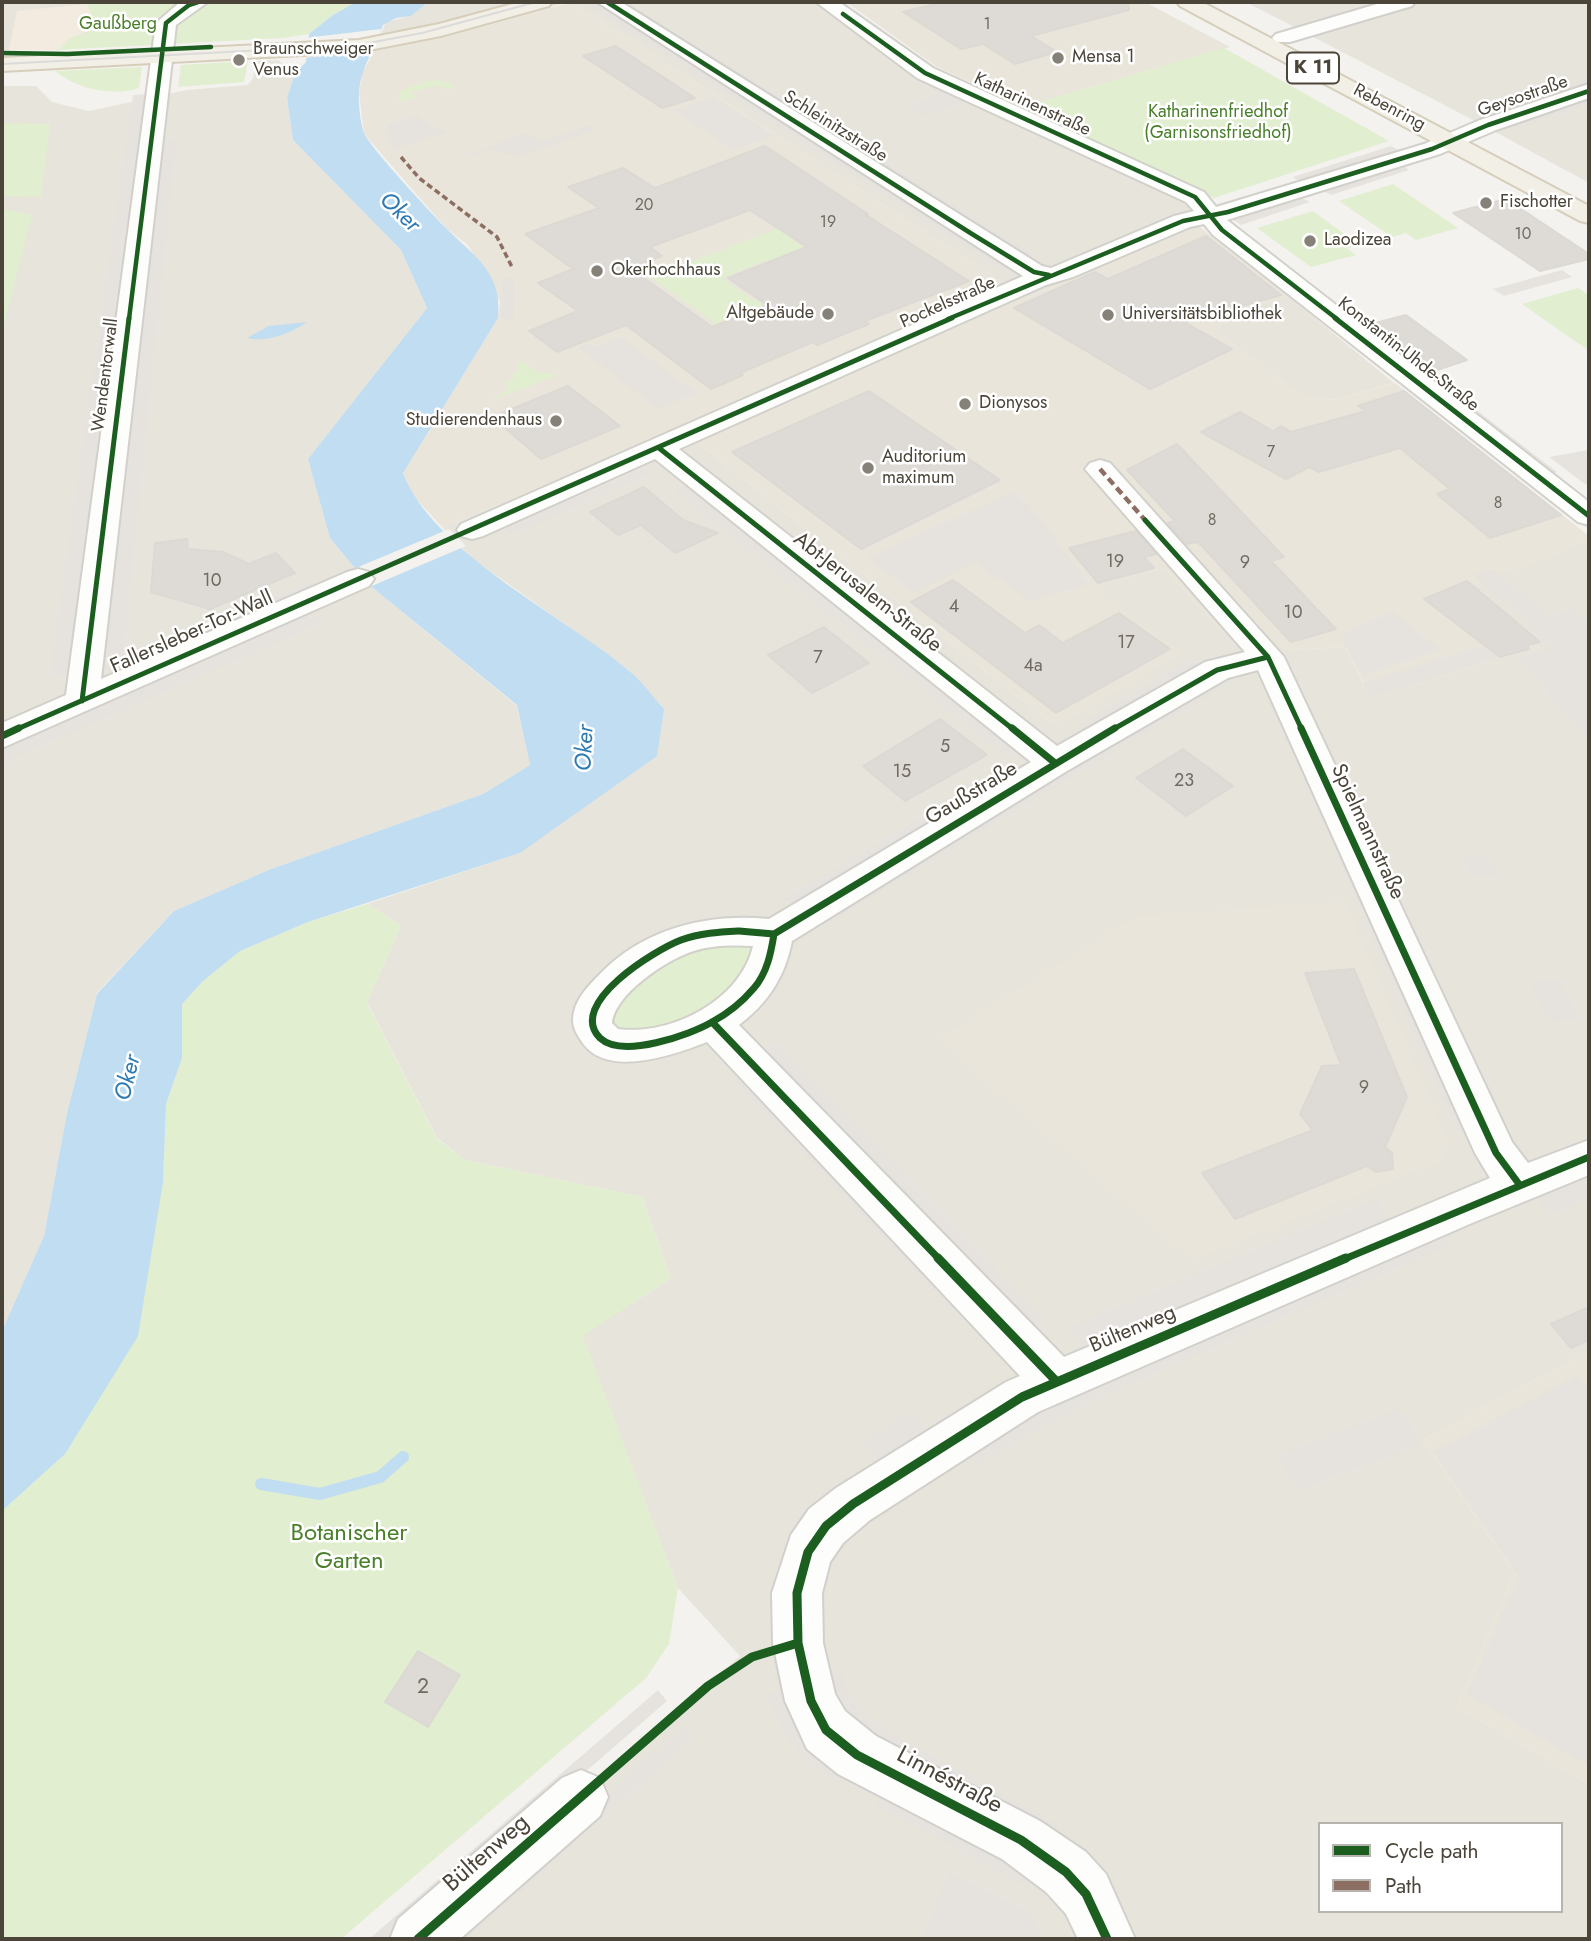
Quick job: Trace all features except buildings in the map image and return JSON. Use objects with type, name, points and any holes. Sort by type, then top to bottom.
[{"type":"main road","points":[[378,40],[517,2]]},
{"type":"main road","points":[[2,62],[302,48],[378,40],[441,30],[542,2]]},
{"type":"main road","name":"Rebenring","points":[[1187,2],[1458,138],[1589,200]]},
{"type":"main road","name":"Rebenring","points":[[1211,2],[1283,38],[1589,216]]},
{"type":"street","name":"Wendentorwall","points":[[82,701],[166,23],[189,5],[198,2]]},
{"type":"street","name":"Schleinitzstraße","points":[[607,2],[972,234],[1034,272],[1049,275]]},
{"type":"street","points":[[1283,38],[1405,2]]},
{"type":"street","name":"Katharinenstraße","points":[[834,8],[925,72],[1195,197],[1212,215]]},
{"type":"street","name":"Geysostraße","points":[[1458,138],[1589,91]]},
{"type":"street","name":"Pockelsstraße","points":[[472,530],[1049,275],[1064,272],[1183,221],[1277,197],[1458,138]]},
{"type":"street","name":"Konstantin-Uhde-Straße","points":[[1212,215],[1222,230],[1589,516]]},
{"type":"street","name":"Abt-Jerusalem-Straße","points":[[659,448],[1055,763]]},
{"type":"street","name":"Spielmannstraße","points":[[1100,469],[1268,657],[1496,1153],[1519,1184]]},
{"type":"street","name":"Fallersleber-Tor-Wall","points":[[2,736],[358,579]]},
{"type":"street","name":"Gaußstraße","points":[[774,934],[1055,763],[1217,670],[1268,657]]},
{"type":"street","points":[[730,930],[774,934],[766,970],[755,986],[712,1023],[657,1042],[623,1046],[600,1039],[592,1020],[600,1000],[626,971],[663,947],[681,939],[730,930]]},
{"type":"street","points":[[712,1023],[1057,1382]]},
{"type":"street","name":"Bültenweg","points":[[798,1643],[797,1593],[808,1552],[826,1526],[853,1504],[1022,1397],[1519,1184],[1589,1157]]},
{"type":"street","name":"Linnéstraße","points":[[798,1643],[811,1701],[827,1730],[857,1755],[1021,1840],[1066,1872],[1086,1894],[1107,1939]]},
{"type":"street","name":"Bültenweg","points":[[418,1939],[581,1797]]},
{"type":"shaded area","points":[[2,2],[86,2],[97,29],[64,43],[56,50],[2,50]]},
{"type":"shaded area","points":[[428,2],[569,2],[443,36],[374,51],[386,22],[411,16]]},
{"type":"shaded area","points":[[572,2],[818,2],[925,78],[1186,201],[1196,224],[1027,298]]},
{"type":"shaded area","points":[[572,2],[1027,298],[1196,224],[1289,297],[1228,313],[1217,331],[1302,396],[1335,400],[1395,383],[1589,536],[1589,540],[1471,587],[1541,647],[1372,699],[1345,647],[1291,650],[1221,631],[1164,568],[1093,589],[1183,653],[1056,727],[679,428],[443,528],[411,493],[403,472],[498,318],[500,302],[468,245],[446,228],[364,134],[359,93],[362,74],[374,51],[442,38]]},
{"type":"shaded area","points":[[600,2],[1013,267],[1002,270],[588,5]]},
{"type":"shaded area","points":[[615,2],[626,2],[1034,255],[1025,261]]},
{"type":"shaded area","name":"Mensa 1","points":[[1145,2],[1230,47],[1023,107],[937,67],[849,4]]},
{"type":"shaded area","points":[[1246,2],[1589,2],[1589,183],[1477,122]]},
{"type":"shaded area","points":[[87,4],[97,29],[82,33],[56,50],[9,50],[17,11]]},
{"type":"shaded area","points":[[278,60],[295,73],[287,98],[293,140],[401,250],[427,308],[308,459],[330,538],[368,584],[517,706],[530,765],[483,794],[271,869],[174,911],[97,993],[67,1113],[44,1236],[2,1331],[2,86],[36,86],[52,102],[89,111],[187,90],[248,85],[253,78],[256,61]]},
{"type":"shaded area","points":[[1589,78],[1589,85],[1492,119],[1482,114]]},
{"type":"shaded area","points":[[944,93],[965,103],[925,116],[907,106]]},
{"type":"shaded area","points":[[150,94],[72,673],[50,676],[133,95]]},
{"type":"shaded area","points":[[714,98],[774,136],[733,150],[673,110]]},
{"type":"shaded area","points":[[1589,98],[1589,104],[1514,130],[1505,126]]},
{"type":"shaded area","points":[[416,116],[445,132],[396,149],[389,138],[387,124]]},
{"type":"shaded area","points":[[589,125],[595,130],[518,157],[491,149],[471,157],[468,155],[525,133],[542,141]]},
{"type":"shaded area","points":[[176,141],[123,656],[106,658],[164,142]]},
{"type":"shaded area","points":[[1391,146],[1401,151],[1302,183],[1293,177]]},
{"type":"shaded area","points":[[1401,164],[1409,170],[1331,195],[1322,190]]},
{"type":"shaded area","points":[[1300,197],[1310,202],[1241,225],[1232,219]]},
{"type":"shaded area","points":[[1562,270],[1572,277],[1504,296],[1493,289]]},
{"type":"shaded area","points":[[502,279],[513,280],[515,293],[513,319],[501,319]]},
{"type":"shaded area","points":[[1289,297],[1394,383],[1335,400],[1302,396],[1217,331],[1228,313]]},
{"type":"shaded area","points":[[621,337],[697,393],[659,409],[578,347],[589,343],[594,347]]},
{"type":"shaded area","points":[[1449,389],[1557,472],[1546,475],[1438,392]]},
{"type":"shaded area","points":[[679,428],[1056,727],[1092,588],[1164,568],[1221,631],[1291,650],[1345,647],[1370,697],[1540,647],[1470,587],[1589,540],[1589,1351],[1423,1440],[1514,1573],[1457,1707],[1589,1784],[1589,1939],[422,1939],[740,1656],[678,1588],[582,1336],[671,1278],[642,1197],[465,1160],[437,1138],[367,1002],[401,926],[367,904],[520,853],[664,709],[629,670],[472,558],[443,528]]},
{"type":"shaded area","points":[[1588,450],[1589,487],[1549,457]]},
{"type":"shaded area","points":[[644,469],[650,474],[512,535],[502,528]]},
{"type":"shaded area","points":[[690,484],[1021,748],[1006,756],[675,491]]},
{"type":"shaded area","points":[[1013,492],[1028,504],[1089,584],[1030,601],[975,562],[913,593],[868,557]]},
{"type":"shaded area","points":[[1492,569],[1550,616],[1571,608],[1589,623],[1589,738],[1518,659],[1552,648],[1527,626],[1541,619],[1531,623],[1474,575]]},
{"type":"shaded area","points":[[310,582],[329,587],[185,650],[168,644]]},
{"type":"shaded area","points":[[1393,611],[1440,650],[1363,675],[1340,636]]},
{"type":"shaded area","points":[[305,616],[326,621],[2,763],[2,749]]},
{"type":"shaded area","points":[[1485,645],[1500,657],[1370,698],[1363,683]]},
{"type":"shaded area","points":[[1192,659],[1205,668],[1093,732],[1081,723]]},
{"type":"shaded area","points":[[1217,681],[1225,686],[828,923],[824,917]]},
{"type":"shaded area","points":[[1268,696],[1275,696],[1466,1132],[1458,1132]]},
{"type":"shaded area","points":[[1321,729],[1499,1114],[1495,1116],[1313,730]]},
{"type":"shaded area","points":[[977,785],[988,794],[795,908],[785,898]]},
{"type":"shaded area","points":[[1486,855],[1497,875],[1471,877],[1461,857]]},
{"type":"shaded area","points":[[1345,901],[1449,1142],[1442,1161],[1192,1260],[937,1039],[1137,916]]},
{"type":"shaded area","points":[[1559,980],[1580,1020],[1550,1022],[1530,982]]},
{"type":"shaded area","points":[[775,1043],[1045,1319],[1027,1332],[758,1054]]},
{"type":"shaded area","points":[[746,1076],[963,1306],[954,1312],[736,1082]]},
{"type":"shaded area","points":[[1589,1178],[1589,1199],[1550,1215],[1537,1199]]},
{"type":"shaded area","points":[[1376,1199],[1392,1220],[1085,1351],[1070,1327]]},
{"type":"shaded area","points":[[1440,1233],[1450,1245],[1104,1395],[1040,1428],[976,1466],[966,1452],[1029,1415]]},
{"type":"shaded area","points":[[1589,1351],[1589,1784],[1457,1707],[1514,1573],[1423,1440]]},
{"type":"shaded area","points":[[1577,1375],[1589,1385],[1589,1766],[1467,1694],[1519,1576],[1434,1452]]},
{"type":"shaded area","points":[[1399,1409],[1422,1444],[1298,1490],[1279,1455]]},
{"type":"shaded area","points":[[912,1411],[928,1434],[880,1463],[864,1440]]},
{"type":"shaded area","points":[[841,1670],[850,1697],[869,1719],[1056,1823],[1051,1837],[860,1730],[838,1705],[828,1675]]},
{"type":"shaded area","points":[[658,1690],[667,1701],[393,1939],[369,1939]]},
{"type":"shaded area","points":[[780,1690],[797,1726],[846,1768],[839,1782],[806,1760],[784,1733],[767,1695]]},
{"type":"shaded area","points":[[685,1726],[694,1737],[466,1939],[443,1939]]},
{"type":"shaded area","points":[[883,1791],[1034,1873],[1029,1888],[876,1805]]},
{"type":"shaded area","points":[[950,1872],[1030,1913],[1045,1939],[921,1939]]},
{"type":"green space","name":"Gaußberg","points":[[86,2],[356,2],[333,15],[309,34],[283,38],[57,50],[72,37],[97,29]]},
{"type":"green space","name":"Katharinenfriedhof (Garnisonsfriedhof)","points":[[1224,48],[1389,141],[1214,198],[1023,107]]},
{"type":"green space","points":[[248,61],[244,82],[178,87],[181,65]]},
{"type":"green space","points":[[142,67],[139,88],[118,92],[84,87],[55,71]]},
{"type":"green space","points":[[431,80],[449,82],[456,87],[446,90],[440,85],[411,92],[416,98],[398,100],[400,91]]},
{"type":"green space","points":[[2,123],[50,124],[41,197],[2,196]]},
{"type":"green space","points":[[1393,184],[1458,228],[1416,240],[1406,233],[1392,237],[1339,201]]},
{"type":"green space","points":[[2,209],[32,215],[2,333]]},
{"type":"green space","points":[[1313,211],[1359,245],[1347,248],[1356,255],[1311,267],[1257,228]]},
{"type":"green space","points":[[782,227],[800,238],[794,241],[852,278],[799,281],[767,260],[722,278],[753,300],[771,292],[780,298],[716,324],[650,277]]},
{"type":"green space","points":[[1578,288],[1589,295],[1589,351],[1522,304]]},
{"type":"green space","points":[[522,361],[537,372],[558,375],[492,400],[509,388],[505,385],[515,377],[511,375],[519,369],[515,366]]},
{"type":"green space","name":"Botanischer Garten","points":[[367,904],[401,926],[367,1003],[437,1139],[465,1160],[642,1197],[671,1278],[583,1336],[678,1588],[669,1644],[646,1678],[341,1939],[2,1939],[2,1511],[65,1454],[163,1182],[166,1104],[182,1058],[182,1004],[203,981],[240,951],[308,922]]},
{"type":"green space","points":[[750,942],[755,951],[735,989],[680,1024],[621,1036],[604,1012],[678,948]]},
{"type":"water","name":"Oker","points":[[356,2],[428,2],[411,16],[396,18],[383,25],[360,82],[360,117],[364,133],[376,151],[483,265],[496,288],[498,302],[498,318],[403,473],[419,502],[442,529],[470,555],[600,648],[642,683],[664,709],[657,756],[520,853],[308,922],[240,951],[203,981],[182,1004],[182,1058],[166,1104],[163,1182],[138,1336],[65,1454],[2,1511],[2,1331],[44,1236],[67,1113],[97,994],[174,911],[271,869],[483,794],[530,765],[517,705],[368,584],[330,538],[308,459],[427,308],[401,250],[293,140],[287,98],[295,73],[306,62],[309,34],[333,15]]},
{"type":"water","points":[[307,322],[278,336],[247,338],[269,326]]},
{"type":"pier","points":[[381,29],[374,51],[303,58],[305,38]]},
{"type":"pier","points":[[449,529],[466,546],[367,588],[351,570]]},
{"type":"waterway","points":[[261,1484],[320,1494],[380,1477],[403,1457]]},
{"type":"tram line","points":[[2,64],[358,45],[422,33],[536,2]]},
{"type":"marked path","points":[[401,157],[419,178],[497,237],[512,267]]},
{"type":"marked path","points":[[1100,469],[1145,520]]},
{"type":"cycle path","points":[[82,701],[166,23],[189,5],[198,2]]},
{"type":"cycle path","points":[[607,2],[972,234],[1034,272],[1049,275]]},
{"type":"cycle path","points":[[843,14],[925,73],[1195,197],[1222,230],[1589,516]]},
{"type":"cycle path","points":[[2,53],[68,54],[211,47]]},
{"type":"cycle path","points":[[2,736],[1049,275],[1064,272],[1183,221],[1228,212],[1432,149],[1488,125],[1589,91]]},
{"type":"cycle path","points":[[659,448],[1055,763]]},
{"type":"cycle path","points":[[1145,520],[1268,657],[1496,1153],[1519,1184]]},
{"type":"cycle path","points":[[774,934],[768,962],[754,988],[713,1022],[674,1038],[625,1046],[601,1039],[592,1026],[594,1011],[603,995],[636,965],[655,953],[684,939],[717,932],[774,934],[1055,763],[1217,670],[1268,657]]},
{"type":"cycle path","points":[[712,1022],[1057,1382]]},
{"type":"cycle path","points":[[1107,1939],[1086,1894],[1066,1872],[1021,1840],[857,1755],[826,1730],[811,1701],[798,1643],[797,1593],[808,1552],[826,1526],[853,1504],[1022,1397],[1457,1210],[1589,1157]]},
{"type":"cycle path","points":[[418,1939],[708,1686],[752,1657],[798,1643]]},
{"type":"place","name":"Mensa 1","points":[[1058,58]]},
{"type":"place","name":"Braunschweiger Venus","points":[[239,60]]},
{"type":"place","name":"Fischotter","points":[[1486,203]]},
{"type":"place","name":"Laodizea","points":[[1310,241]]},
{"type":"place","name":"Okerhochhaus","points":[[597,271]]},
{"type":"place","name":"Altgebäude","points":[[828,314]]},
{"type":"place","name":"Universitätsbibliothek","points":[[1108,315]]},
{"type":"place","name":"Dionysos","points":[[965,404]]},
{"type":"place","name":"Studierendenhaus","points":[[556,421]]},
{"type":"place","name":"Auditorium maximum","points":[[868,468]]}]
